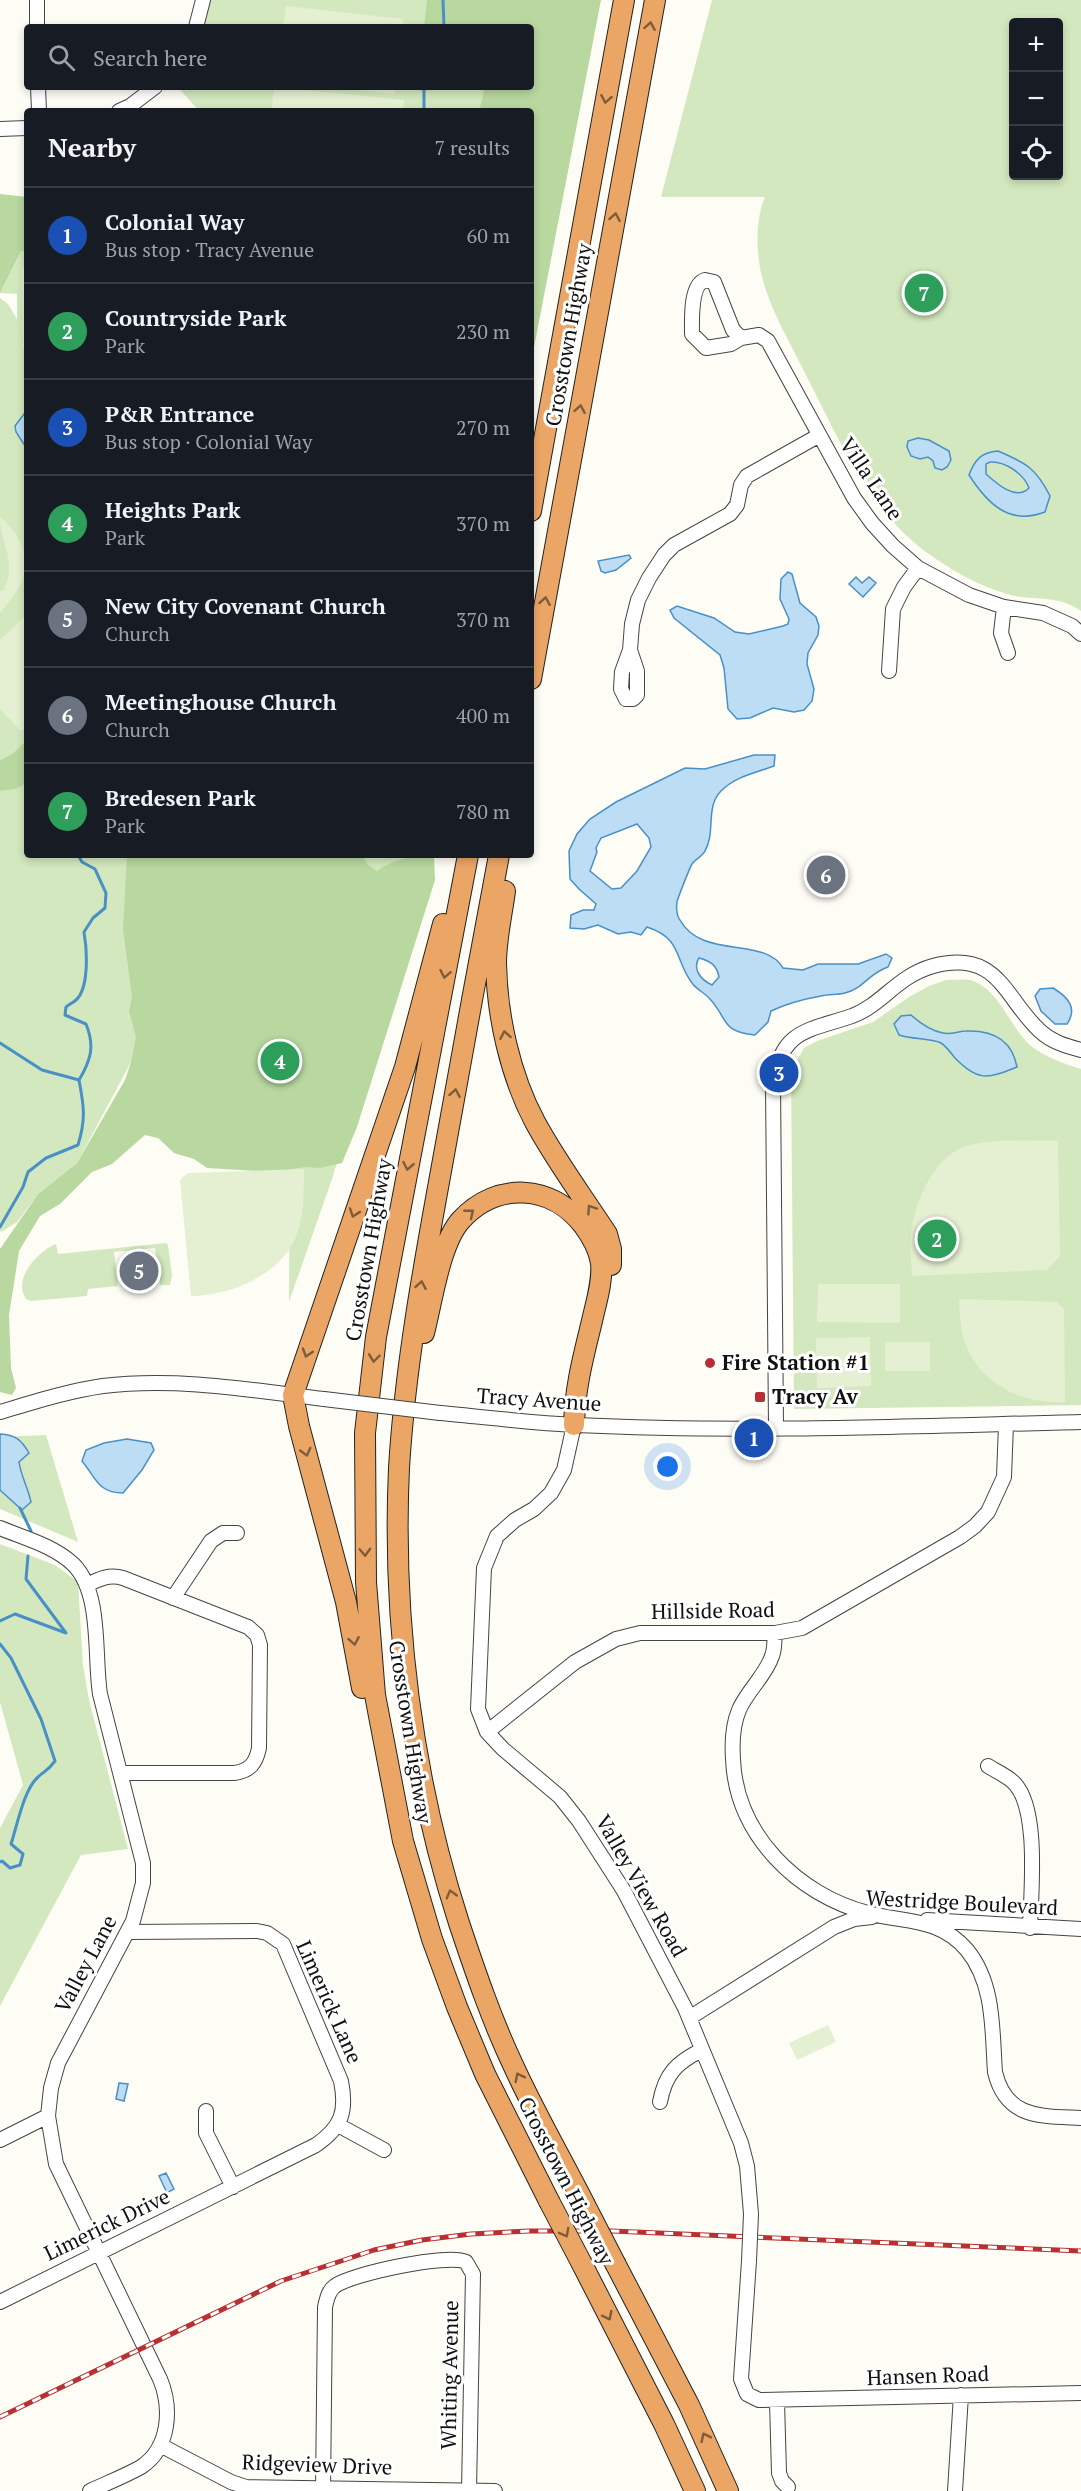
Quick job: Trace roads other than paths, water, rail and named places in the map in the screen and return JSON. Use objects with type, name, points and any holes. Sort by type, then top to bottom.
[{"type":"highway","name":"Crosstown Highway","points":[[534,495],[624,0]]},
{"type":"highway","name":"Crosstown Highway","points":[[534,663],[655,0]]},
{"type":"highway","points":[[404,1841],[361,1684],[346,1602],[299,1426],[293,1395],[405,1067],[460,858]]},
{"type":"highway","name":"Crosstown Highway","points":[[467,858],[384,1285],[365,1433],[364,1508],[371,1662],[375,1695],[404,1841],[432,1939],[457,2007],[485,2074],[664,2424],[695,2491]]},
{"type":"highway","name":"Crosstown Highway","points":[[498,858],[414,1320],[402,1423],[399,1510],[402,1613],[412,1717],[428,1803],[445,1874],[469,1950],[513,2065],[689,2405],[728,2491]]},
{"type":"highway","points":[[510,858],[496,962],[498,992],[508,1048],[525,1101],[607,1233],[611,1249],[612,1279],[608,1301],[574,1425]]},
{"type":"highway","points":[[399,1510],[405,1450],[422,1342],[446,1247],[460,1221],[493,1197],[525,1193],[544,1195],[557,1201],[575,1215],[593,1238],[598,1249],[601,1273],[575,1394],[574,1425]]},
{"type":"street","points":[[37,0],[37,24]]},
{"type":"street","points":[[197,24],[203,0]]},
{"type":"street","points":[[38,90],[39,108]]},
{"type":"street","points":[[126,108],[151,90]]},
{"type":"street","points":[[0,129],[24,128]]},
{"type":"street","points":[[710,280],[714,282],[734,330],[741,338],[731,344],[706,348],[697,341],[692,334],[692,310],[700,282],[710,280]]},
{"type":"street","name":"Villa Lane","points":[[741,338],[759,335],[768,342],[854,498],[893,546],[941,582],[1004,607],[1043,613],[1072,626],[1081,634]]},
{"type":"street","points":[[630,650],[632,624],[638,600],[655,566],[664,555],[674,545],[730,514],[737,505],[741,484],[747,476],[818,436]]},
{"type":"street","points":[[890,671],[893,609],[904,587],[918,567]]},
{"type":"street","points":[[1004,607],[1001,633],[1008,653]]},
{"type":"street","points":[[776,1428],[773,1083],[782,1053],[792,1040],[805,1030],[856,1014],[871,1006],[898,982],[915,973],[934,966],[953,963],[984,969],[996,977],[1040,1031],[1052,1040],[1081,1050]]},
{"type":"street","name":"Tracy Avenue","points":[[0,1412],[102,1386],[184,1383],[440,1413],[574,1425],[776,1428],[1081,1422]]},
{"type":"street","name":"Hillside Road","points":[[487,1732],[575,1662],[616,1639],[640,1633],[775,1633],[802,1628],[960,1537],[988,1512],[1004,1477],[1006,1424]]},
{"type":"street","name":"Valley View Road","points":[[574,1425],[564,1470],[551,1493],[534,1509],[515,1520],[497,1536],[484,1568],[478,1709],[487,1732],[503,1749],[561,1797],[585,1828],[656,1949],[689,2018],[741,2143],[749,2176],[751,2214],[741,2379],[743,2388],[750,2397],[777,2401]]},
{"type":"street","name":"Valley Lane","points":[[0,1528],[49,1548],[74,1565],[87,1585],[93,1611],[96,1671],[100,1694],[143,1863],[140,1903],[128,1932],[58,2063],[51,2088],[48,2116],[50,2139],[56,2164],[166,2393],[167,2426],[160,2445]]},
{"type":"street","points":[[173,1598],[211,1541],[223,1533],[237,1533]]},
{"type":"street","points":[[87,1585],[114,1575],[248,1627],[257,1635],[260,1645],[259,1748],[252,1766],[244,1772],[234,1773],[121,1773]]},
{"type":"street","points":[[775,1633],[772,1656],[738,1711],[734,1735],[734,1769],[745,1809],[758,1834],[774,1857],[810,1888],[842,1905],[869,1914],[917,1920],[953,1937],[978,1967],[986,1986],[995,2072],[1006,2098],[1016,2108],[1028,2113],[1081,2118]]},
{"type":"street","points":[[988,1766],[1012,1781],[1020,1791],[1027,1808],[1031,1825],[1030,1928]]},
{"type":"street","name":"Westridge Boulevard","points":[[689,2018],[834,1927],[854,1919],[876,1916],[1030,1928],[1081,1929]]},
{"type":"street","name":"Limerick Lane","points":[[128,1932],[257,1931],[276,1938],[283,1944],[341,2081],[344,2096],[338,2125]]},
{"type":"street","points":[[660,2102],[663,2084],[675,2068],[682,2061],[702,2050]]},
{"type":"street","points":[[206,2111],[206,2133],[233,2187]]},
{"type":"street","points":[[0,2140],[48,2116]]},
{"type":"street","points":[[338,2125],[384,2150]]},
{"type":"street","name":"Limerick Drive","points":[[0,2302],[316,2145],[338,2125]]},
{"type":"street","name":"Whiting Avenue","points":[[323,2490],[325,2307],[329,2293],[335,2286],[372,2273],[419,2262],[453,2259],[466,2262],[473,2274],[469,2491]]},
{"type":"street","name":"Hansen Road","points":[[777,2401],[1081,2393]]},
{"type":"street","points":[[954,2491],[962,2395]]},
{"type":"street","points":[[777,2401],[779,2473],[782,2481],[788,2487]]},
{"type":"street","points":[[90,2491],[142,2466],[160,2445]]},
{"type":"street","name":"Ridgeview Drive","points":[[160,2445],[231,2482],[246,2487],[495,2491]]},
{"type":"water","points":[[24,414],[24,444],[16,432],[15,426]]},
{"type":"water","points":[[918,438],[929,440],[949,451],[951,460],[947,467],[942,470],[935,468],[933,461],[928,457],[920,459],[911,456],[907,447],[908,441]]},
{"type":"water","points":[[998,451],[1016,459],[1040,479],[1050,496],[1045,512],[1032,516],[1010,514],[991,503],[983,495],[969,475],[980,457]],"holes":[[[996,462],[1018,473],[1029,488],[1018,493],[1007,490],[996,482],[986,474],[986,464]]]},
{"type":"water","points":[[629,555],[631,558],[616,570],[605,573],[601,571],[598,561]]},
{"type":"water","points":[[788,572],[792,574],[800,603],[816,617],[819,626],[818,635],[808,653],[807,664],[814,689],[812,701],[804,710],[794,712],[773,708],[750,718],[737,719],[728,709],[724,668],[720,655],[674,618],[670,610],[677,606],[714,618],[735,632],[749,634],[783,626],[788,624],[789,619],[780,599],[781,579]]},
{"type":"water","points":[[856,577],[862,583],[869,577],[876,583],[863,597],[849,584]]},
{"type":"water","points":[[754,755],[775,755],[774,766],[733,782],[716,797],[708,844],[704,853],[692,864],[677,902],[678,917],[690,932],[703,940],[762,953],[774,958],[783,968],[803,970],[818,964],[858,964],[886,954],[892,958],[888,967],[851,991],[802,1000],[771,1011],[768,1022],[755,1035],[736,1031],[726,1023],[716,1006],[692,983],[672,944],[659,932],[647,927],[641,935],[631,932],[618,934],[598,925],[584,929],[570,928],[571,915],[583,910],[594,910],[596,904],[570,879],[569,851],[577,834],[590,819],[616,802],[685,768],[705,769]],"holes":[[[637,824],[649,838],[651,847],[637,871],[621,888],[612,889],[590,871],[597,852],[596,848],[601,838]],[[699,958],[710,962],[717,969],[719,977],[712,985],[704,980],[697,970]]]},
{"type":"water","points":[[1053,988],[1070,1003],[1072,1013],[1067,1024],[1055,1024],[1041,1011],[1035,996],[1040,989]]},
{"type":"water","points":[[911,1015],[939,1032],[949,1034],[976,1031],[1000,1038],[1011,1050],[1017,1067],[990,1076],[970,1071],[941,1043],[899,1035],[894,1024],[901,1016]]},
{"type":"water","points":[[0,1434],[10,1435],[17,1439],[29,1453],[19,1462],[31,1502],[22,1510],[0,1490]]},
{"type":"water","points":[[127,1439],[151,1443],[154,1450],[142,1470],[123,1493],[108,1490],[98,1483],[82,1461],[86,1450],[104,1443]]},
{"type":"water","points":[[119,2083],[128,2084],[124,2101],[116,2099]]},
{"type":"water","points":[[166,2173],[174,2189],[167,2193],[159,2176]]},
{"type":"waterway","points":[[443,0],[444,24]]},
{"type":"waterway","points":[[424,90],[424,108]]},
{"type":"waterway","points":[[0,1227],[23,1187],[28,1172],[46,1158],[78,1145],[81,1136],[83,1112],[79,1080],[89,1059],[91,1046],[86,1024],[65,1015],[66,1007],[82,992],[86,975],[84,932],[93,918],[105,908],[106,893],[95,869],[82,862],[80,858]]},
{"type":"waterway","points":[[0,1043],[42,1070],[79,1080]]},
{"type":"waterway","points":[[20,1508],[31,1531]]},
{"type":"waterway","points":[[0,1621],[15,1614],[66,1633],[26,1579],[28,1556]]},
{"type":"waterway","points":[[0,1644],[11,1658],[41,1719],[55,1761],[33,1783],[22,1808],[11,1844],[23,1854],[20,1865],[10,1868],[2,1861],[0,1862]]},
{"type":"railway","points":[[0,2417],[281,2281],[374,2250],[422,2240],[471,2234],[529,2231],[612,2231],[1081,2251]]},
{"type":"place","name":"Bredesen Park","points":[[924,293]]},
{"type":"place","name":"Meetinghouse Church","points":[[826,875]]},
{"type":"place","name":"Heights Park","points":[[280,1061]]},
{"type":"place","name":"P&R Entrance","points":[[779,1073]]},
{"type":"place","name":"Countryside Park","points":[[937,1239]]},
{"type":"place","name":"New City Covenant Church","points":[[139,1271]]},
{"type":"place","name":"Fire Station #1","points":[[710,1363]]},
{"type":"place","name":"Tracy Av","points":[[760,1397]]},
{"type":"place","name":"Colonial Way","points":[[754,1438]]}]
